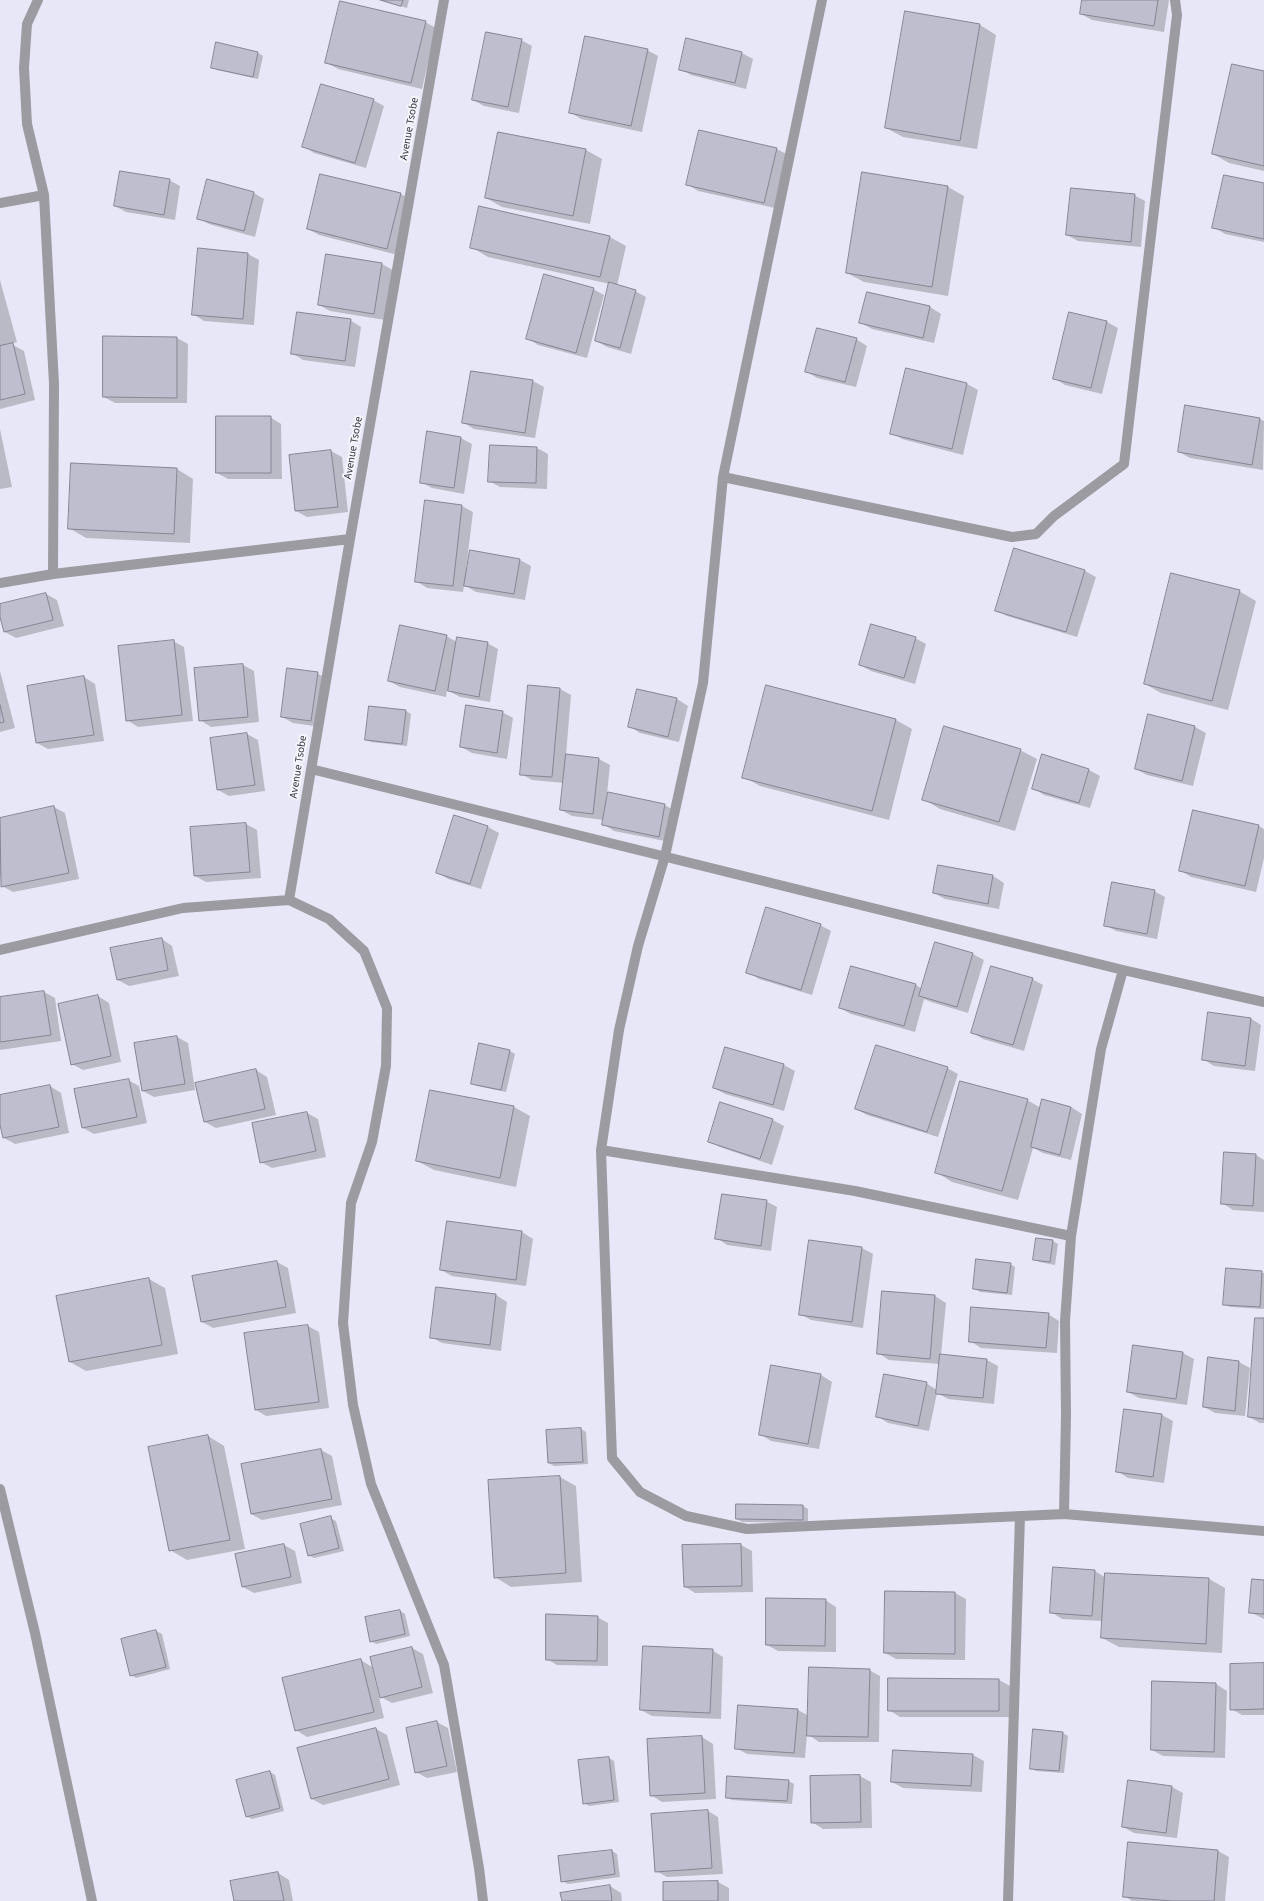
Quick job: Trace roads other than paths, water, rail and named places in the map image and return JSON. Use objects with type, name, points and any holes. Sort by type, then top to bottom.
[{"type":"street","points":[[38,0],[27,24],[24,68],[27,124],[44,195],[54,384],[53,574]]},
{"type":"street","name":"Avenue Tsobe","points":[[289,900],[444,0]]},
{"type":"street","points":[[822,0],[724,477],[703,683],[665,856],[638,946],[619,1030],[601,1150],[612,1458],[640,1492],[686,1516],[747,1529],[1064,1514],[1264,1531]]},
{"type":"street","points":[[724,477],[1012,536],[1036,534],[1054,516],[1124,464],[1177,15],[1175,0]]},
{"type":"street","points":[[0,203],[44,195]]},
{"type":"street","points":[[0,583],[53,574],[350,540]]},
{"type":"street","points":[[311,769],[1123,970],[1264,1002]]},
{"type":"street","points":[[0,950],[183,908],[289,900],[329,920],[364,950],[387,1008],[385,1074],[372,1142],[351,1203],[343,1323],[354,1405],[371,1484],[444,1665],[479,1868],[483,1901]]},
{"type":"street","points":[[1064,1514],[1066,1415],[1065,1321],[1071,1236],[1101,1049],[1123,970]]},
{"type":"street","points":[[601,1150],[855,1191],[1071,1236]]},
{"type":"street","points":[[0,1490],[35,1633],[92,1901]]},
{"type":"street","points":[[1008,1901],[1020,1516]]}]
